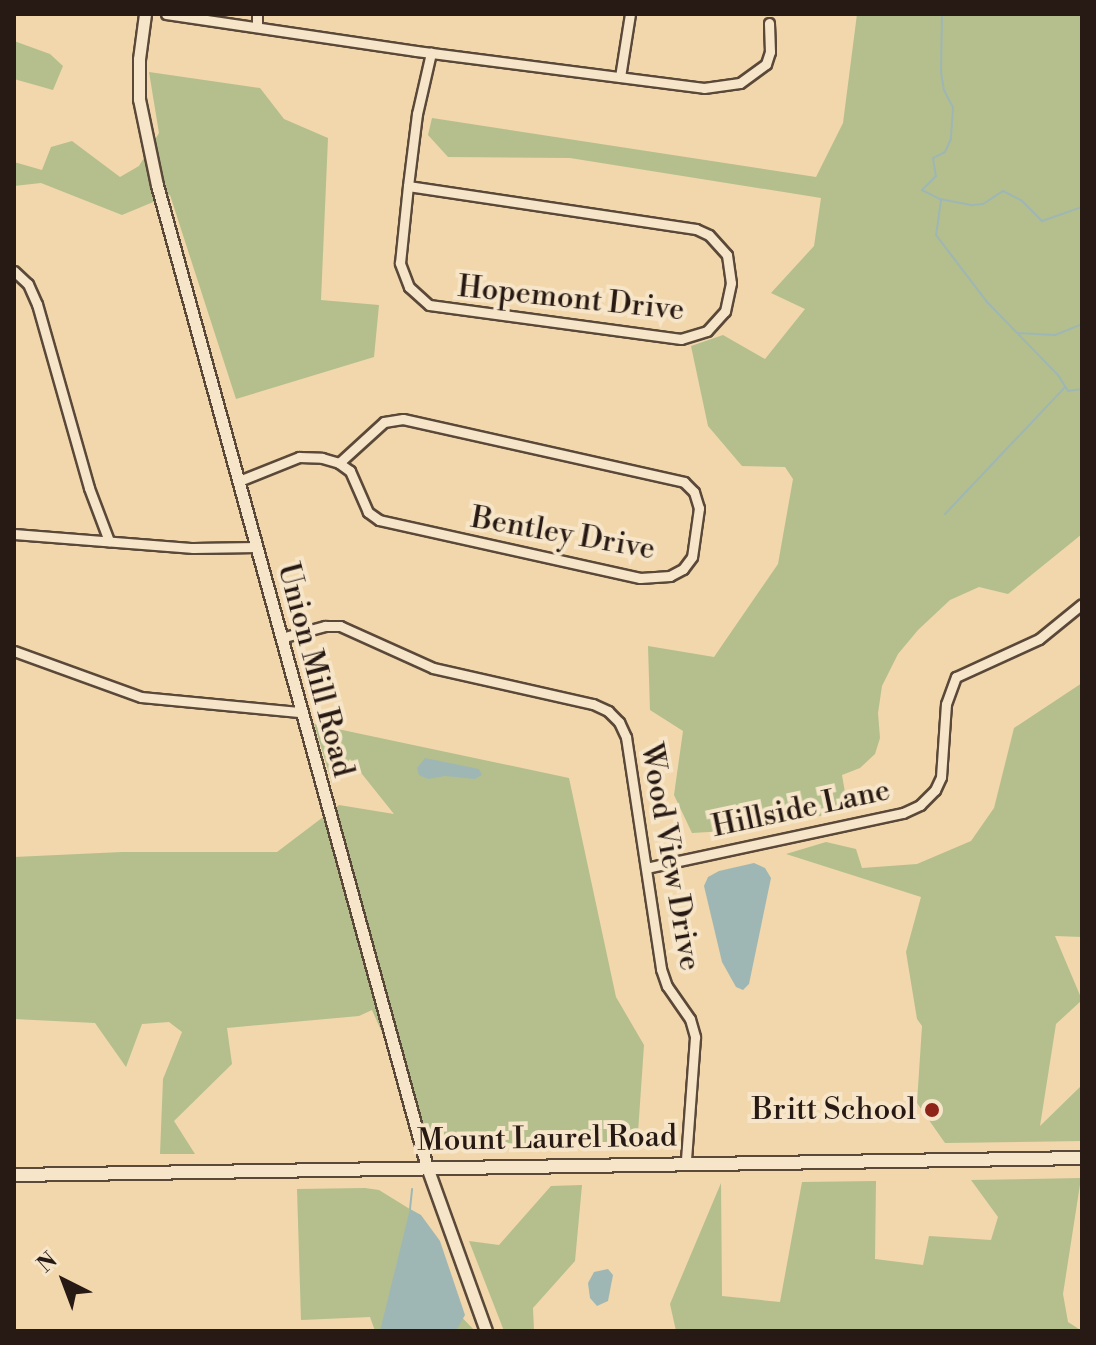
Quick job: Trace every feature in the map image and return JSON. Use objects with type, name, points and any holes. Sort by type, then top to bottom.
[{"type":"main road","name":"Mount Laurel Road","points":[[14,1175],[686,1161],[1082,1158]]},
{"type":"street","name":"Union Mill Road","points":[[145,14],[139,59],[143,120],[169,229],[427,1167],[486,1331]]},
{"type":"street","points":[[166,14],[431,53],[704,88],[740,83],[766,64],[770,52],[769,23]]},
{"type":"street","points":[[257,14],[257,26]]},
{"type":"street","points":[[620,77],[630,14]]},
{"type":"street","name":"Hopemont Drive","points":[[408,186],[696,229],[709,235],[727,255],[731,283],[725,311],[707,331],[681,339],[429,305],[409,287],[400,263],[408,186],[417,114],[431,53]]},
{"type":"street","points":[[14,271],[28,284],[37,304],[89,488],[109,541]]},
{"type":"street","name":"Bentley Drive","points":[[403,419],[684,482],[694,492],[699,508],[695,549],[688,563],[676,573],[640,578],[386,523],[368,512],[350,471],[339,463],[384,422],[403,419]]},
{"type":"street","points":[[239,481],[299,457],[314,456],[339,463]]},
{"type":"street","points":[[14,534],[193,548],[257,547]]},
{"type":"street","name":"Hillside Lane","points":[[646,868],[903,813],[920,805],[935,790],[941,777],[945,713],[953,680],[962,671],[1039,639],[1082,604]]},
{"type":"street","name":"Wood View Drive","points":[[281,638],[325,626],[340,626],[433,668],[577,700],[608,711],[619,722],[626,737],[664,977],[690,1019],[695,1037],[686,1161]]},
{"type":"street","points":[[14,651],[141,697],[301,712]]},
{"type":"green space","points":[[857,14],[1082,14],[1082,534],[1008,594],[979,587],[950,600],[918,630],[898,654],[882,686],[878,713],[880,738],[875,754],[860,768],[842,775],[848,810],[758,829],[692,833],[674,795],[683,731],[650,710],[648,646],[714,657],[778,564],[793,479],[785,467],[742,466],[708,426],[691,346],[723,335],[765,359],[805,309],[771,293],[814,246],[821,198],[570,158],[448,157],[428,135],[432,118],[816,177],[843,123]]},
{"type":"green space","points":[[14,41],[50,54],[63,66],[53,90],[14,79]]},
{"type":"green space","points":[[149,72],[260,88],[284,119],[328,138],[321,300],[379,305],[374,357],[236,399],[170,195],[122,215],[41,183],[14,186],[14,162],[42,170],[51,147],[72,141],[120,177],[139,166],[159,133]]},
{"type":"green space","points":[[1082,683],[1082,937],[1055,936],[1082,1000],[1056,1024],[1040,1126],[1082,1085],[1082,1141],[945,1143],[917,1103],[922,1026],[917,1019],[906,952],[921,897],[786,854],[826,842],[856,849],[862,868],[917,864],[971,841],[994,808],[1014,728]]},
{"type":"green space","points":[[314,724],[569,778],[616,997],[644,1045],[637,1147],[465,1150],[430,1140],[372,1010],[359,1016],[227,1028],[232,1064],[174,1121],[195,1154],[160,1154],[163,1079],[182,1032],[169,1022],[142,1024],[126,1067],[95,1023],[14,1019],[14,857],[122,852],[277,852],[339,805],[394,814],[350,759],[332,783]]},
{"type":"green space","points":[[1081,1178],[1063,1294],[1068,1322],[1082,1331],[676,1331],[670,1304],[721,1183],[722,1296],[780,1302],[802,1182],[876,1181],[875,1259],[923,1265],[929,1236],[991,1240],[998,1217],[971,1180]]},
{"type":"green space","points":[[582,1185],[575,1261],[533,1308],[534,1331],[504,1331],[469,1241],[499,1245],[551,1186]]},
{"type":"green space","points":[[297,1189],[379,1190],[413,1211],[452,1307],[475,1331],[375,1331],[370,1317],[301,1320]]},
{"type":"water","points":[[425,758],[479,769],[482,775],[475,779],[445,776],[428,779],[419,775],[417,768]]},
{"type":"water","points":[[754,863],[765,868],[771,878],[749,984],[743,990],[736,987],[722,962],[704,886],[708,877],[719,871]]},
{"type":"water","points":[[410,1209],[421,1215],[440,1241],[465,1315],[456,1331],[380,1331]]},
{"type":"water","points":[[608,1269],[613,1275],[608,1301],[597,1306],[590,1298],[588,1283],[594,1272]]},
{"type":"waterway","points":[[942,14],[941,72],[944,90],[953,108],[951,139],[945,152],[933,158],[936,176],[922,190],[940,199],[972,205],[983,204],[1003,191],[1021,200],[1042,221],[1082,207]]},
{"type":"waterway","points":[[941,200],[936,235],[987,302],[1058,375],[1068,391],[1082,389]]},
{"type":"waterway","points":[[1018,333],[1055,335],[1082,324]]},
{"type":"waterway","points":[[945,514],[1065,387]]},
{"type":"waterway","points":[[410,1209],[412,1189]]},
{"type":"place","name":"Britt School","points":[[932,1110]]}]
